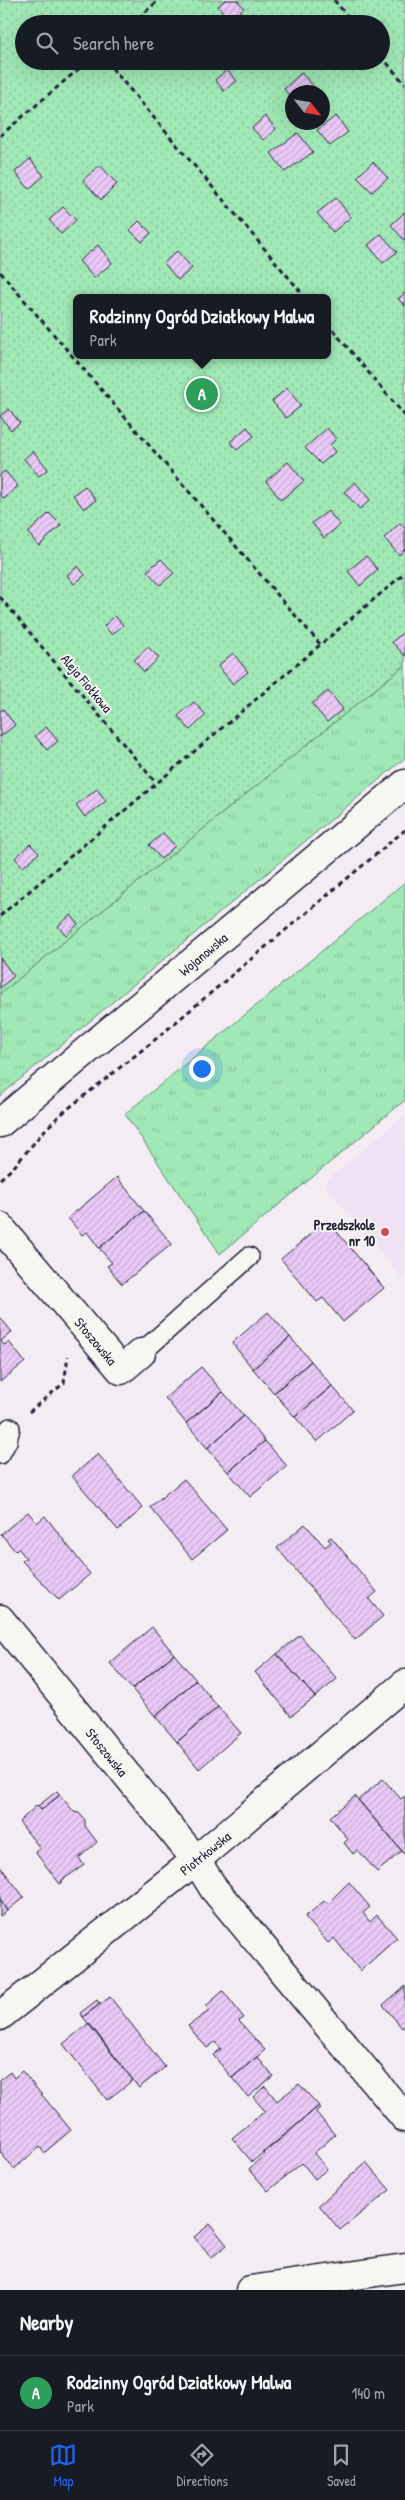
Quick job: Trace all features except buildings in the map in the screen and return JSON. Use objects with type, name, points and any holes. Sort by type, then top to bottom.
[{"type":"street","name":"Wojanowska","points":[[0,1123],[405,784]]},
{"type":"street","name":"Stoszowska","points":[[0,1227],[121,1370],[141,1353]]},
{"type":"street","name":"Stoszowska","points":[[0,1619],[196,1860],[214,1889],[405,2118]]},
{"type":"street","name":"Piotrkowska","points":[[0,2016],[196,1860],[405,1684]]},
{"type":"street","points":[[250,2290],[405,2268]]},
{"type":"lane","name":"Stoszowska","points":[[141,1353],[250,1257]]},
{"type":"lane","points":[[0,1454],[7,1441],[10,1428]]},
{"type":"path","points":[[142,15],[159,0]]},
{"type":"path","points":[[334,0],[346,15]]},
{"type":"path","points":[[390,66],[405,84]]},
{"type":"path","points":[[0,136],[77,70]]},
{"type":"path","points":[[114,70],[303,294]]},
{"type":"path","points":[[0,272],[73,357]]},
{"type":"path","points":[[331,328],[405,416]]},
{"type":"path","points":[[75,359],[320,644]]},
{"type":"path","points":[[0,916],[405,573]]},
{"type":"path","name":"Aleja Fiołkowa","points":[[0,598],[156,783]]},
{"type":"path","points":[[0,1179],[13,1168],[44,1130],[60,1115],[151,1043],[405,830]]},
{"type":"path","name":"Stoszowska","points":[[10,1428],[64,1384],[70,1349]]},
{"type":"shaded area","name":"Przedszkole nr 10","points":[[405,1114],[405,1282],[323,1183]]},
{"type":"green space","points":[[0,0],[405,0],[405,665],[0,994]]},
{"type":"green space","points":[[405,665],[405,758],[0,1096],[0,994]]},
{"type":"green space","points":[[405,882],[405,1100],[220,1254],[125,1114]]},
{"type":"place","name":"Rodzinny Ogród Działkowy Malwa","points":[[202,394]]},
{"type":"place","name":"Przedszkole nr 10","points":[[385,1232]]}]
